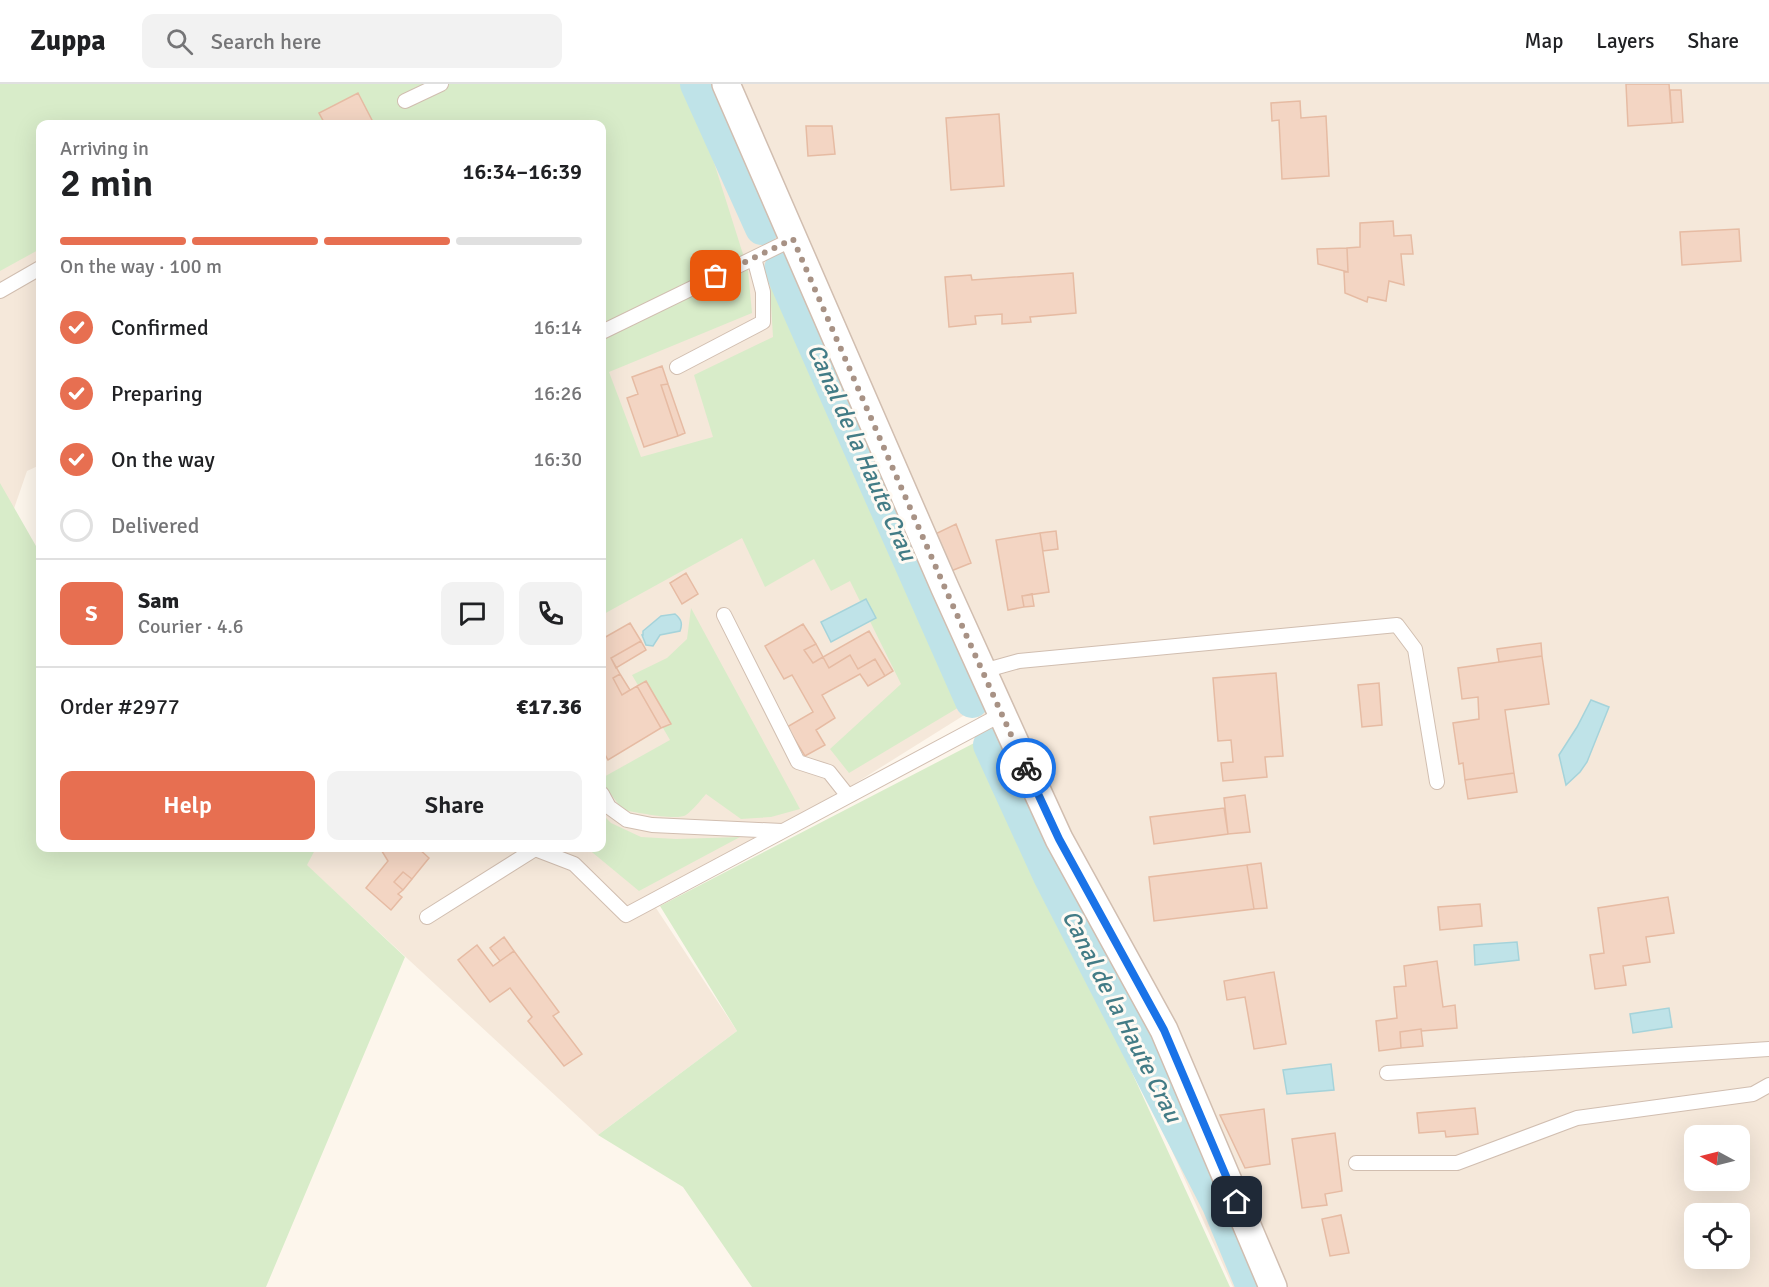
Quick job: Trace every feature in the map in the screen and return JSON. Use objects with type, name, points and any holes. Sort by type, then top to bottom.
[{"type":"street","points":[[726,84],[1002,714],[1059,839],[1164,1030],[1273,1287]]},
{"type":"lane","points":[[405,101],[441,84]]},
{"type":"lane","points":[[606,330],[793,239]]},
{"type":"lane","points":[[677,367],[763,322],[763,292],[754,258]]},
{"type":"lane","points":[[0,291],[36,270]]},
{"type":"lane","points":[[724,615],[798,762],[829,772],[848,796]]},
{"type":"lane","points":[[983,671],[1028,660],[1397,625],[1415,649],[1437,782]]},
{"type":"lane","points":[[542,852],[574,864],[626,915],[1002,714]]},
{"type":"lane","points":[[606,801],[609,807],[627,820],[652,825],[782,831]]},
{"type":"lane","points":[[427,917],[529,852]]},
{"type":"lane","points":[[1387,1072],[1769,1049]]},
{"type":"lane","points":[[1356,1163],[1456,1163],[1577,1118],[1753,1094],[1769,1085]]},
{"type":"shaded area","points":[[0,84],[1769,84],[1769,1287],[1233,1287],[974,709],[656,908],[737,1031],[598,1135],[292,852],[606,852],[606,120],[36,120],[36,467],[27,471],[0,549]]},
{"type":"green space","points":[[0,84],[685,84],[699,115],[748,270],[752,313],[609,372],[641,457],[713,437],[694,375],[773,337],[770,288],[775,269],[961,706],[849,773],[830,749],[901,684],[850,581],[831,591],[814,559],[765,587],[742,538],[606,613],[606,120],[36,120],[36,251],[0,271]]},
{"type":"green space","points":[[0,483],[36,546],[36,852],[314,852],[307,865],[405,957],[266,1287],[0,1287]]},
{"type":"green space","points":[[691,608],[800,809],[771,817],[741,819],[706,794],[686,815],[681,817],[656,816],[623,810],[606,788],[606,776],[670,740],[632,675],[667,658],[687,639]]},
{"type":"green space","points":[[980,740],[1230,1287],[752,1287],[683,1187],[598,1135],[737,1031],[660,906]]},
{"type":"green space","points":[[606,818],[611,823],[641,837],[676,839],[740,837],[639,891],[592,852],[606,852]]},
{"type":"water","points":[[866,599],[876,618],[831,642],[821,622]]},
{"type":"water","points":[[675,614],[681,621],[680,631],[660,635],[653,646],[646,645],[642,635],[643,631],[661,616]]},
{"type":"water","points":[[1591,700],[1609,707],[1587,762],[1566,785],[1559,755]]},
{"type":"water","points":[[1517,942],[1519,960],[1475,965],[1474,945]]},
{"type":"water","points":[[1669,1008],[1672,1027],[1633,1033],[1630,1014]]},
{"type":"water","points":[[1331,1064],[1334,1090],[1287,1094],[1283,1070]]},
{"type":"building","points":[[1626,84],[1669,84],[1672,123],[1628,126]]},
{"type":"building","points":[[1670,90],[1681,90],[1683,122],[1672,123]]},
{"type":"building","points":[[358,93],[372,120],[323,120],[319,113]]},
{"type":"building","points":[[1300,101],[1301,118],[1326,116],[1329,176],[1282,179],[1279,120],[1272,121],[1271,103]]},
{"type":"building","points":[[999,114],[1004,186],[951,190],[946,118]]},
{"type":"building","points":[[806,126],[832,126],[835,154],[808,156]]},
{"type":"building","points":[[1393,221],[1394,236],[1411,235],[1413,254],[1401,254],[1404,285],[1389,281],[1386,301],[1368,297],[1367,302],[1345,293],[1344,272],[1348,272],[1347,248],[1360,247],[1360,223]]},
{"type":"building","points":[[1739,229],[1741,261],[1682,265],[1680,232]]},
{"type":"building","points":[[1347,248],[1348,272],[1318,264],[1317,249]]},
{"type":"building","points":[[1073,273],[1076,313],[1030,317],[1031,322],[1002,324],[1002,314],[975,316],[976,324],[949,327],[945,277],[971,275],[972,280]]},
{"type":"building","points":[[662,366],[668,384],[661,385],[678,436],[644,447],[627,398],[638,394],[632,377]]},
{"type":"building","points":[[668,384],[685,433],[678,436],[661,385]]},
{"type":"building","points":[[956,524],[971,563],[946,573],[931,536]]},
{"type":"building","points":[[1056,531],[1058,549],[1043,551],[1040,533]]},
{"type":"building","points":[[1040,533],[1049,592],[1022,596],[1024,607],[1008,610],[996,540]]},
{"type":"building","points":[[686,573],[698,594],[682,604],[670,583]]},
{"type":"building","points":[[1032,594],[1034,606],[1024,607],[1022,596]]},
{"type":"building","points":[[630,623],[641,641],[611,658],[620,674],[613,678],[622,695],[637,686],[661,728],[608,760],[606,756],[606,637]]},
{"type":"building","points":[[803,624],[816,644],[804,650],[813,663],[823,657],[829,668],[850,655],[858,669],[875,659],[885,676],[868,686],[860,674],[822,695],[835,718],[816,730],[825,745],[805,756],[787,727],[813,712],[792,675],[784,679],[765,646]]},
{"type":"building","points":[[869,631],[893,671],[885,676],[875,659],[858,669],[850,655],[829,668],[823,657]]},
{"type":"building","points":[[641,641],[646,650],[616,668],[611,658]]},
{"type":"building","points":[[1541,643],[1542,656],[1499,662],[1497,649]]},
{"type":"building","points":[[816,644],[823,657],[813,663],[804,650]]},
{"type":"building","points":[[1542,656],[1549,704],[1505,710],[1514,773],[1465,780],[1463,763],[1459,764],[1453,723],[1479,719],[1478,697],[1462,699],[1458,668]]},
{"type":"building","points":[[1276,673],[1283,756],[1265,757],[1267,777],[1223,781],[1221,763],[1233,762],[1231,740],[1218,741],[1213,678]]},
{"type":"building","points":[[620,674],[630,690],[622,695],[613,678]]},
{"type":"building","points":[[646,681],[671,724],[661,728],[637,686]]},
{"type":"building","points":[[1379,683],[1382,725],[1362,727],[1358,685]]},
{"type":"building","points":[[1514,773],[1517,792],[1468,799],[1465,780]]},
{"type":"building","points":[[1245,795],[1250,832],[1228,834],[1224,798]]},
{"type":"building","points":[[1224,808],[1228,834],[1154,844],[1150,817]]},
{"type":"building","points":[[382,852],[422,852],[429,858],[412,879],[403,872],[394,882],[403,890],[398,894],[402,897],[391,910],[366,888],[388,861]]},
{"type":"building","points":[[1261,863],[1267,908],[1254,909],[1247,865]]},
{"type":"building","points":[[1247,865],[1254,909],[1154,921],[1149,877]]},
{"type":"building","points":[[403,872],[412,879],[403,890],[394,882]]},
{"type":"building","points":[[1668,897],[1674,933],[1646,937],[1650,962],[1623,966],[1626,985],[1595,989],[1590,955],[1604,953],[1598,908]]},
{"type":"building","points":[[1480,904],[1482,926],[1440,930],[1438,907]]},
{"type":"building","points":[[504,937],[514,951],[500,961],[490,948]]},
{"type":"building","points":[[477,945],[493,966],[514,951],[559,1012],[553,1016],[582,1054],[564,1066],[528,1021],[532,1017],[510,988],[490,1002],[458,960]]},
{"type":"building","points":[[1437,961],[1443,1007],[1455,1005],[1457,1028],[1400,1032],[1401,1048],[1379,1051],[1376,1021],[1397,1018],[1394,987],[1406,986],[1404,966]]},
{"type":"building","points":[[1274,972],[1286,1044],[1254,1049],[1245,997],[1227,1000],[1224,981]]},
{"type":"building","points":[[1421,1029],[1423,1046],[1401,1048],[1400,1032]]},
{"type":"building","points":[[1475,1108],[1478,1134],[1446,1137],[1445,1131],[1419,1133],[1417,1113]]},
{"type":"building","points":[[1264,1109],[1270,1164],[1245,1168],[1220,1115]]},
{"type":"building","points":[[1335,1133],[1342,1191],[1325,1194],[1327,1205],[1302,1208],[1292,1139]]},
{"type":"building","points":[[1341,1215],[1349,1253],[1330,1256],[1322,1219]]},
{"type":"waterway","name":"Canal de la Haute Crau","points":[[697,84],[762,228]]},
{"type":"waterway","name":"Canal de la Haute Crau","points":[[781,269],[972,701]]},
{"type":"waterway","name":"Canal de la Haute Crau","points":[[990,745],[1050,876],[1219,1205],[1253,1287]]},
{"type":"way so far","points":[[716,276],[793,239],[1026,768]]},
{"type":"route","points":[[1026,768],[1059,839],[1164,1030],[1237,1202]]}]
